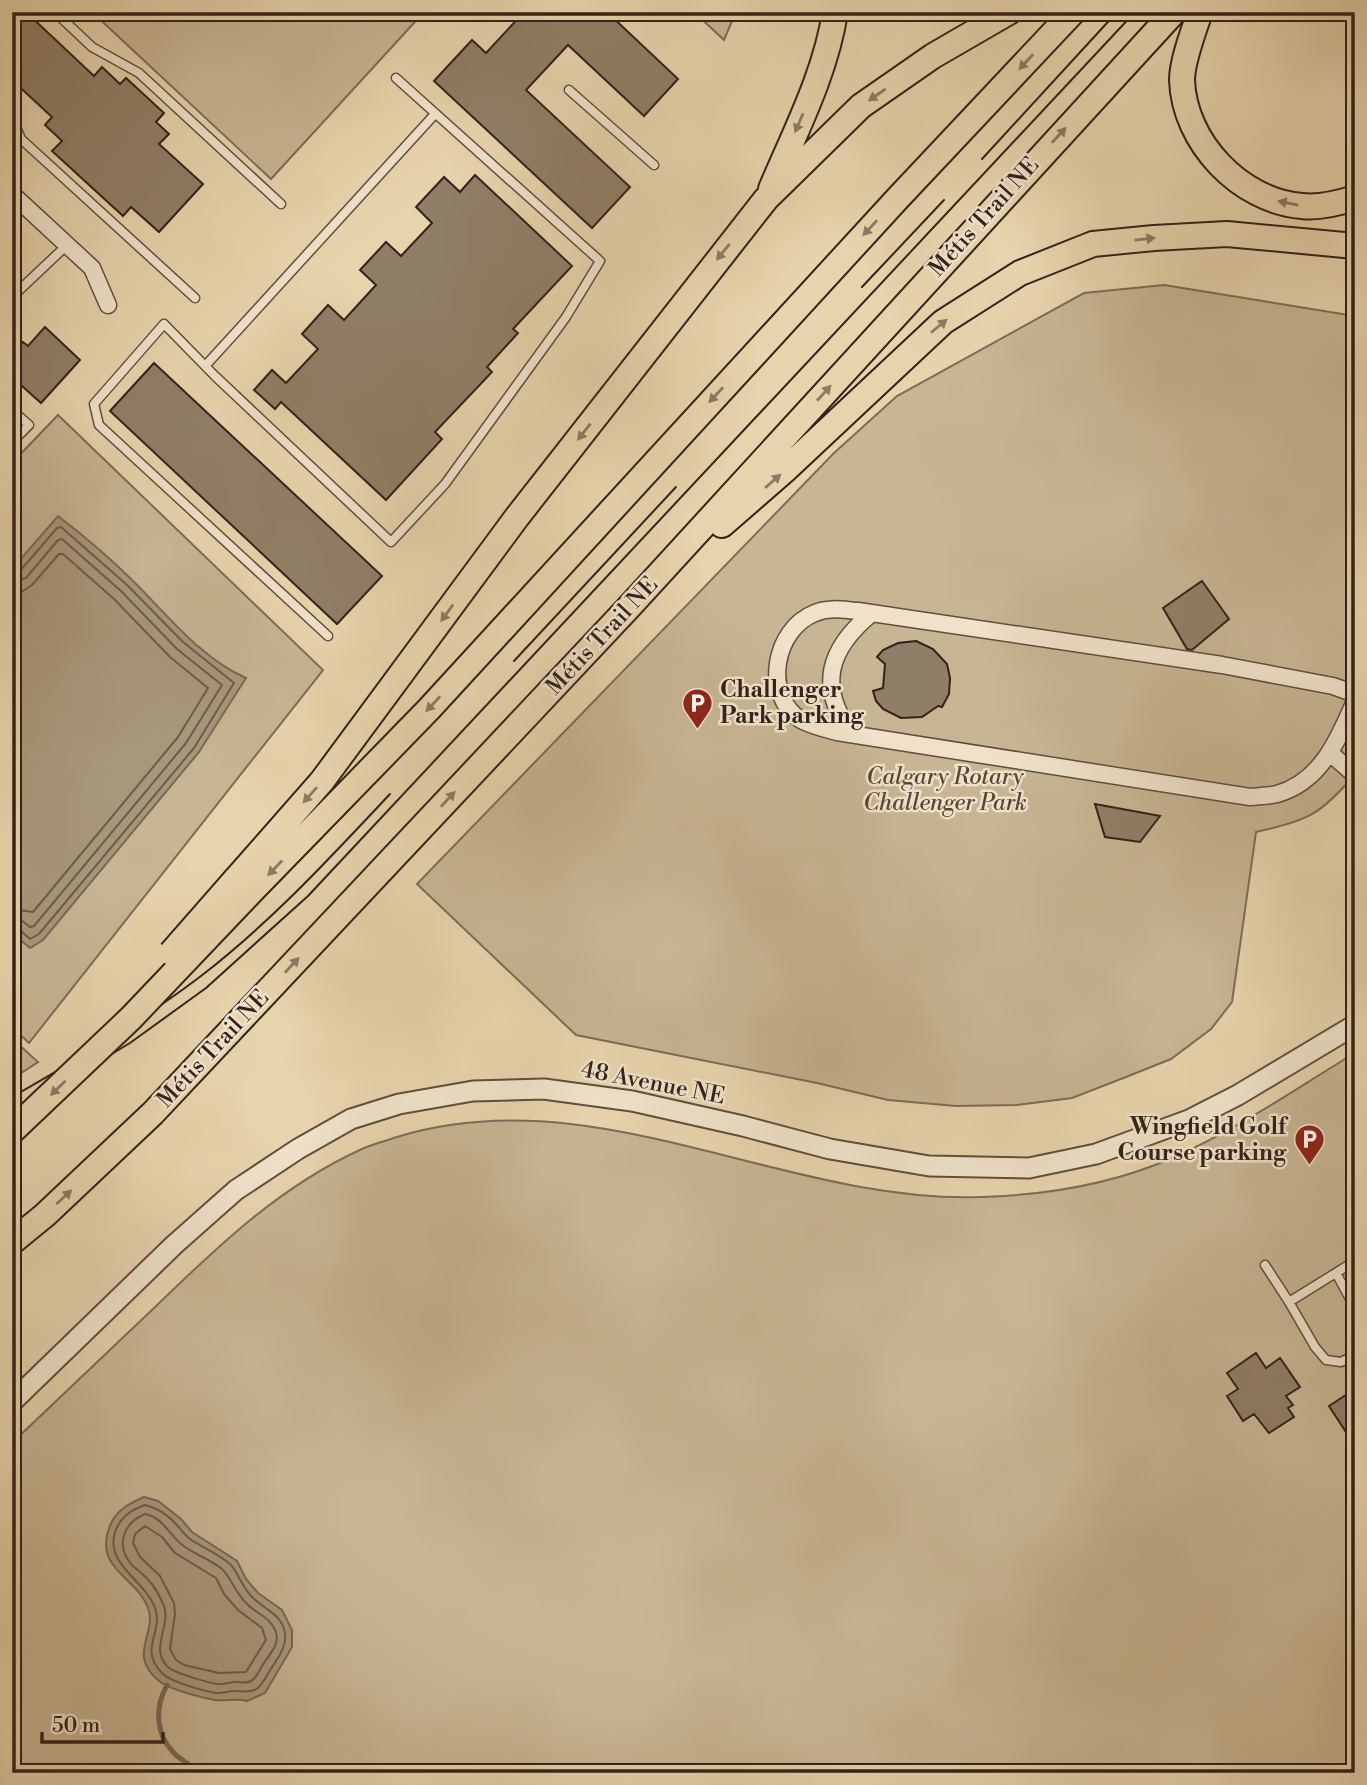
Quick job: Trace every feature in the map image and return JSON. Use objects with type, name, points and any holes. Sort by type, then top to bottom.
[{"type":"main road","points":[[766,199],[809,101],[833,29],[835,12]]},
{"type":"main road","points":[[12,1131],[103,1045],[242,887],[517,517],[766,199],[861,106],[933,56],[1009,12]]},
{"type":"main road","points":[[242,887],[429,709],[898,198],[1073,12]]},
{"type":"main road","name":"Métis Trail NE","points":[[12,1242],[45,1215],[153,1113],[629,607],[1174,12]]},
{"type":"main road","points":[[1200,12],[1182,79],[1190,116],[1207,151],[1236,179],[1272,200],[1303,206],[1355,198]]},
{"type":"main road","points":[[629,607],[784,471],[943,322],[1020,272],[1093,244],[1154,238],[1227,234],[1355,246]]},
{"type":"street","points":[[12,194],[92,268],[108,305]]},
{"type":"street","points":[[1355,694],[1333,685],[1222,665],[833,610],[815,613],[798,624],[786,639],[777,667],[777,683],[783,700],[801,720],[817,726],[852,734],[1250,797],[1277,794],[1297,786],[1316,770],[1330,753],[1355,701]]},
{"type":"street","points":[[852,734],[841,720],[831,696],[833,673],[839,649],[859,624],[872,614]]},
{"type":"street","points":[[1330,753],[1355,775]]},
{"type":"street","name":"48 Avenue NE","points":[[12,1402],[174,1245],[236,1190],[298,1149],[351,1119],[399,1104],[473,1091],[544,1089],[632,1101],[830,1149],[929,1166],[1029,1168],[1096,1154],[1189,1120],[1238,1095],[1355,1025]]},
{"type":"lane","points":[[55,12],[92,47],[139,73],[281,204]]},
{"type":"lane","points":[[328,636],[99,425],[94,404],[164,324],[215,376],[391,542],[445,484],[566,317],[600,261],[396,78]]},
{"type":"lane","points":[[569,90],[654,165]]},
{"type":"lane","points":[[206,365],[435,114]]},
{"type":"lane","points":[[12,118],[21,139],[195,298]]},
{"type":"lane","points":[[12,148],[21,139]]},
{"type":"lane","points":[[12,297],[67,245]]},
{"type":"lane","points":[[12,410],[29,425],[12,442]]},
{"type":"lane","points":[[1289,1302],[1355,1261]]},
{"type":"lane","points":[[1265,1265],[1315,1347],[1326,1360],[1341,1362],[1355,1355]]},
{"type":"lane","points":[[1336,1273],[1355,1308]]},
{"type":"green space","points":[[92,12],[424,12],[271,179]]},
{"type":"green space","points":[[694,12],[736,12],[724,40]]},
{"type":"green space","name":"Calgary Rotary Challenger Park","points":[[1164,285],[1355,316],[1355,774],[1332,799],[1312,814],[1289,824],[1256,832],[1232,1002],[1211,1029],[1171,1059],[1072,1098],[1017,1105],[956,1106],[888,1100],[817,1083],[576,1035],[417,884],[834,453],[897,396],[1084,293]]},
{"type":"green space","points":[[58,415],[323,670],[29,1043],[12,1027],[12,463]]},
{"type":"green space","points":[[16,1042],[38,1062],[12,1079],[12,1046]]},
{"type":"green space","points":[[1355,1053],[1355,1773],[12,1773],[12,1443],[251,1219],[332,1164],[366,1147],[397,1137],[471,1122],[545,1122],[617,1131],[835,1182],[908,1194],[982,1197],[1030,1194],[1103,1181],[1172,1158],[1243,1122]]},
{"type":"water","points":[[58,516],[114,563],[199,647],[246,678],[199,752],[43,940],[30,948],[12,933],[12,569]]},
{"type":"water","points":[[144,1497],[158,1501],[181,1519],[192,1532],[237,1561],[246,1579],[258,1593],[282,1610],[292,1630],[292,1647],[265,1693],[247,1701],[215,1700],[170,1687],[150,1672],[144,1654],[149,1611],[137,1590],[113,1564],[106,1543],[109,1528],[118,1513]]},
{"type":"building","points":[[12,12],[26,12],[94,76],[102,67],[120,84],[126,78],[164,113],[156,122],[169,134],[159,144],[203,184],[159,232],[131,207],[123,216],[52,151],[62,141],[45,125],[52,117],[12,80]]},
{"type":"building","points":[[524,12],[607,12],[678,79],[644,116],[568,45],[526,90],[630,187],[592,228],[434,81],[472,40],[486,53]]},
{"type":"building","points":[[475,175],[572,266],[513,329],[518,333],[487,367],[492,372],[435,432],[442,439],[386,500],[281,402],[275,409],[254,390],[272,370],[286,383],[318,349],[302,334],[328,305],[344,320],[376,285],[360,270],[386,242],[401,256],[432,223],[416,207],[444,177],[460,192]]},
{"type":"building","points":[[45,327],[80,360],[41,403],[12,377],[12,354],[23,342],[28,346]]},
{"type":"building","points":[[154,363],[382,576],[337,624],[110,411]]},
{"type":"building","points":[[1202,581],[1229,619],[1192,650],[1187,649],[1163,608]]},
{"type":"building","points":[[916,641],[933,649],[947,664],[949,694],[942,707],[938,706],[922,717],[901,718],[883,709],[876,701],[873,691],[883,688],[885,664],[877,657],[883,650],[898,643]]},
{"type":"building","points":[[1095,804],[1160,816],[1140,842],[1105,837]]},
{"type":"building","points":[[1256,1353],[1266,1368],[1280,1358],[1300,1387],[1286,1396],[1293,1405],[1288,1408],[1294,1417],[1269,1433],[1254,1414],[1243,1421],[1227,1396],[1238,1389],[1227,1373]]},
{"type":"building","points":[[1355,1389],[1355,1446],[1329,1406]]},
{"type":"waterway","points":[[167,1685],[159,1711],[163,1737],[173,1752],[198,1773]]},
{"type":"tram line","points":[[982,159],[1117,12]]},
{"type":"tram line","points":[[12,1114],[130,1043],[206,988],[308,896],[1135,12]]},
{"type":"tram line","points":[[862,287],[944,200]]},
{"type":"tram line","points":[[514,661],[676,487]]},
{"type":"tram line","points":[[12,1097],[132,1024],[179,993],[226,956],[299,889],[390,794]]},
{"type":"place","name":"Challenger Park parking","points":[[697,730]]},
{"type":"place","name":"Wingfield Golf Course parking","points":[[1309,1167]]}]
